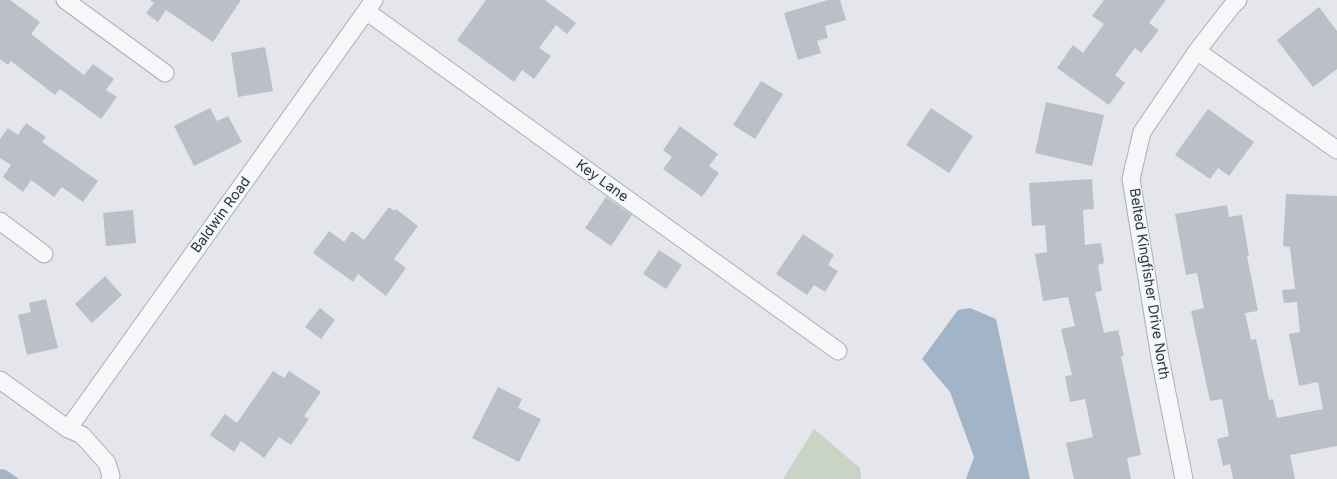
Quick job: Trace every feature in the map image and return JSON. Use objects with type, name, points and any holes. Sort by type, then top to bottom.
[{"type":"street","points":[[65,0],[165,73]]},
{"type":"street","name":"Belted Kingfisher Drive North","points":[[1184,479],[1160,358],[1131,179],[1142,132],[1197,50],[1238,0]]},
{"type":"street","name":"Key Lane","points":[[370,6],[838,351]]},
{"type":"street","name":"Baldwin Road","points":[[68,429],[370,6]]},
{"type":"street","points":[[1197,50],[1337,150]]},
{"type":"street","points":[[0,222],[44,254]]},
{"type":"street","points":[[0,380],[68,429],[82,435],[107,464],[111,476],[110,479]]},
{"type":"green space","points":[[814,429],[860,468],[861,479],[783,479]]},
{"type":"water","points":[[970,308],[996,319],[1030,479],[966,479],[974,457],[950,392],[922,359],[958,310]]},
{"type":"water","points":[[0,469],[6,470],[19,479],[0,479]]},
{"type":"building","points":[[0,0],[10,0],[40,22],[31,34],[84,75],[93,64],[114,79],[106,90],[117,97],[101,119],[60,89],[55,95],[11,61],[8,65],[0,59]]},
{"type":"building","points":[[150,0],[241,0],[213,42],[166,10],[158,22],[146,13],[154,3]]},
{"type":"building","points":[[486,0],[545,0],[576,23],[567,34],[556,25],[539,48],[551,56],[534,79],[522,70],[514,82],[457,40]]},
{"type":"building","points":[[828,0],[840,0],[846,20],[825,26],[828,38],[817,41],[821,53],[798,60],[784,13]]},
{"type":"building","points":[[1104,0],[1166,0],[1149,23],[1159,30],[1141,53],[1135,48],[1115,75],[1125,83],[1109,105],[1057,68],[1073,45],[1083,53],[1104,24],[1092,16]]},
{"type":"building","points":[[1319,7],[1337,31],[1337,69],[1313,87],[1277,40]]},
{"type":"building","points":[[265,47],[273,91],[238,97],[231,53]]},
{"type":"building","points":[[761,81],[783,94],[755,139],[733,125]]},
{"type":"building","points":[[1046,102],[1104,115],[1092,166],[1035,153]]},
{"type":"building","points":[[210,108],[217,121],[228,116],[242,142],[194,166],[174,126]]},
{"type":"building","points":[[931,108],[973,136],[949,173],[906,145]]},
{"type":"building","points":[[1208,109],[1254,142],[1229,176],[1218,168],[1210,179],[1175,155]]},
{"type":"building","points":[[26,123],[46,137],[42,142],[98,181],[83,202],[62,187],[54,197],[31,180],[23,192],[3,177],[11,165],[0,158],[0,139],[8,128],[18,135]]},
{"type":"building","points":[[680,126],[718,154],[709,166],[719,173],[702,197],[663,169],[672,157],[663,150]]},
{"type":"building","points":[[1092,179],[1094,209],[1083,210],[1085,245],[1101,243],[1104,263],[1098,265],[1102,291],[1095,292],[1104,333],[1118,330],[1124,356],[1121,356],[1141,455],[1127,458],[1131,479],[1074,479],[1066,443],[1093,437],[1085,399],[1070,402],[1065,376],[1072,375],[1061,329],[1075,326],[1068,297],[1043,301],[1035,254],[1047,252],[1045,225],[1032,226],[1029,183]]},
{"type":"building","points":[[1286,194],[1337,196],[1337,446],[1290,455],[1295,479],[1233,479],[1230,464],[1223,466],[1217,439],[1229,436],[1222,399],[1210,401],[1191,311],[1204,308],[1197,273],[1186,275],[1175,214],[1227,205],[1229,217],[1242,215],[1249,256],[1247,256],[1258,311],[1245,313],[1251,340],[1256,339],[1269,400],[1273,399],[1277,418],[1323,409],[1318,382],[1299,386],[1289,334],[1300,332],[1297,302],[1284,303],[1282,290],[1295,289],[1290,247],[1283,246]]},
{"type":"building","points":[[606,197],[632,215],[611,246],[585,228]]},
{"type":"building","points":[[389,207],[394,211],[396,209],[418,226],[394,259],[406,268],[386,296],[358,274],[353,282],[313,253],[329,231],[344,242],[352,231],[364,240]]},
{"type":"building","points":[[133,210],[136,243],[106,246],[103,213]]},
{"type":"building","points":[[803,234],[834,255],[828,265],[838,271],[825,292],[814,285],[807,295],[776,274]]},
{"type":"building","points":[[659,250],[682,265],[666,289],[643,274]]},
{"type":"building","points":[[105,276],[122,295],[92,323],[75,304]]},
{"type":"building","points":[[46,299],[58,348],[27,355],[18,315],[31,312],[29,303]]},
{"type":"building","points":[[320,308],[335,320],[321,339],[305,327]]},
{"type":"building","points":[[273,371],[284,378],[289,371],[321,392],[304,416],[309,419],[291,445],[279,437],[264,458],[241,441],[234,452],[210,435],[225,414],[237,423]]},
{"type":"building","points":[[498,387],[522,399],[518,408],[541,419],[519,462],[472,438]]}]
